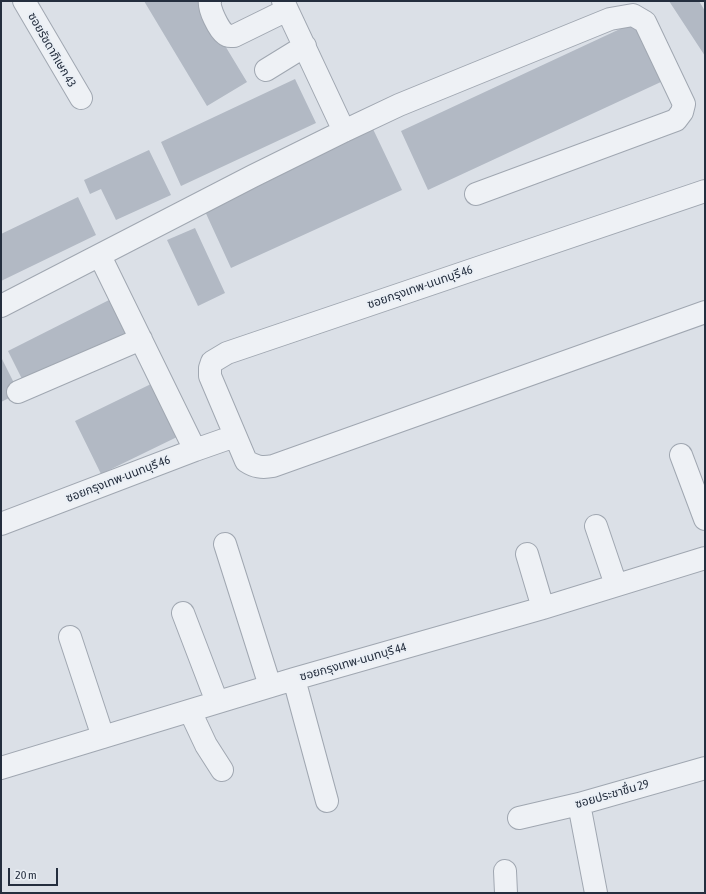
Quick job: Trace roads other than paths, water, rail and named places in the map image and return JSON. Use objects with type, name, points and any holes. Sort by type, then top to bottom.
[{"type":"street","name":"ซอยรัชดาภิเษก 43","points":[[24,1],[81,98]]},
{"type":"street","points":[[210,1],[209,5],[211,12],[223,33],[228,36],[234,36],[285,6],[344,131]]},
{"type":"street","points":[[1,306],[253,176],[399,105],[462,78],[610,19],[633,15],[645,22],[684,104],[682,112],[676,120],[476,194]]},
{"type":"street","points":[[266,70],[305,46]]},
{"type":"street","name":"ซอยกรุงเทพ-นนทบุรี 46","points":[[705,191],[227,353],[212,362],[210,376],[246,461],[253,466],[262,468],[273,466],[705,312]]},
{"type":"street","points":[[100,256],[194,450]]},
{"type":"street","points":[[18,392],[141,339]]},
{"type":"street","name":"ซอยกรุงเทพ-นนทบุรี 46","points":[[1,524],[194,450],[235,436]]},
{"type":"street","points":[[681,455],[705,519]]},
{"type":"street","points":[[596,526],[616,585]]},
{"type":"street","points":[[224,544],[270,686]]},
{"type":"street","points":[[527,554],[543,608]]},
{"type":"street","name":"ซอยกรุงเทพ-นนทบุรี 44","points":[[1,767],[270,686],[543,608],[705,558]]},
{"type":"street","points":[[182,612],[217,702]]},
{"type":"street","points":[[70,636],[104,737]]},
{"type":"street","points":[[294,679],[327,801]]},
{"type":"street","points":[[190,711],[206,745],[222,770]]},
{"type":"street","name":"ซอยประชาชื่น 29","points":[[519,818],[579,804],[705,768]]},
{"type":"street","points":[[579,804],[596,893]]},
{"type":"street","points":[[505,871],[506,893]]}]
